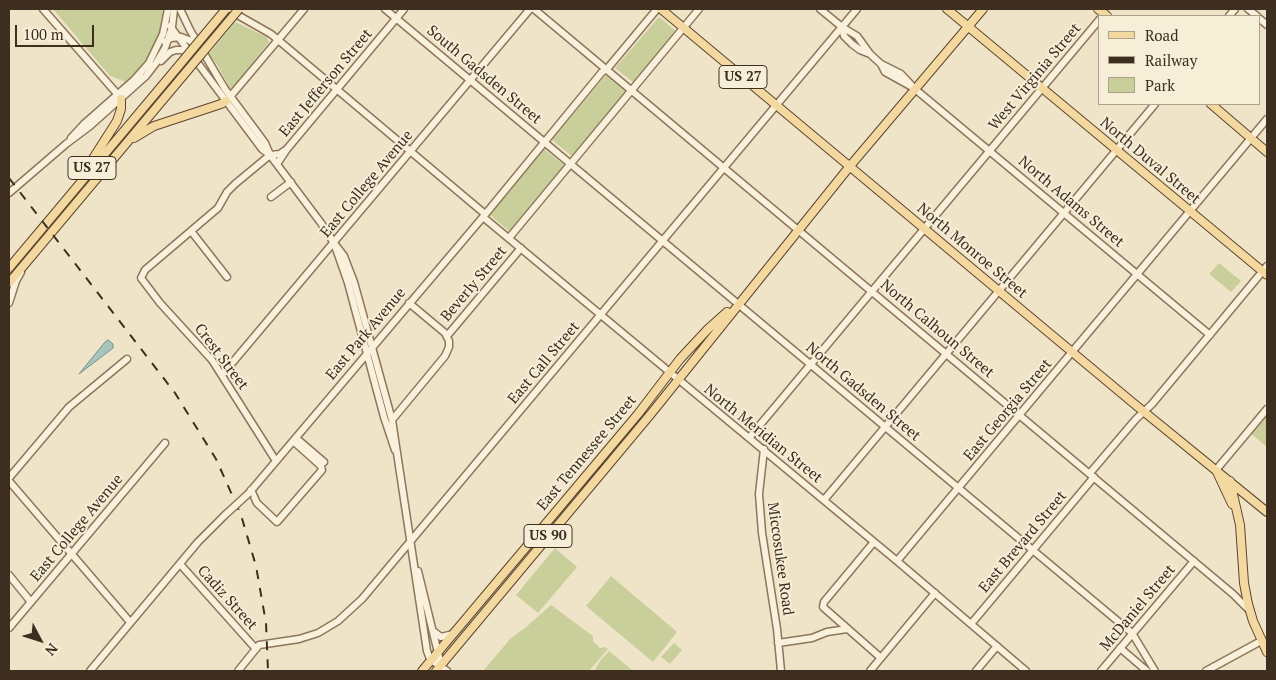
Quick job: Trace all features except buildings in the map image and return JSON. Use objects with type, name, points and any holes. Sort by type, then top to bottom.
[{"type":"main road","name":"US 27","points":[[9,268],[227,9]]},
{"type":"main road","name":"US 27","points":[[9,283],[239,9]]},
{"type":"main road","name":"North Monroe Street","points":[[661,9],[1144,412],[1267,512]]},
{"type":"main road","name":"North Duval Street","points":[[947,9],[1190,212],[1266,271]]},
{"type":"main road","name":"US 90","points":[[914,89],[983,9]]},
{"type":"main road","name":"East Tennessee Street","points":[[438,668],[624,445],[798,229],[914,89]]},
{"type":"main road","points":[[57,210],[113,128],[120,112],[119,97]]},
{"type":"main road","points":[[116,154],[150,128],[221,104],[228,99]]},
{"type":"main road","points":[[1212,105],[1267,152]]},
{"type":"main road","name":"East Tennessee Street","points":[[422,671],[617,439],[669,373],[708,329],[738,304]]},
{"type":"main road","points":[[617,439],[624,445]]},
{"type":"main road","points":[[1216,470],[1237,511]]},
{"type":"main road","points":[[1230,481],[1237,511],[1245,589],[1250,610],[1267,652]]},
{"type":"main road","points":[[1237,511],[1240,503],[1251,499]]},
{"type":"main road","points":[[546,523],[554,530]]},
{"type":"street","points":[[43,9],[119,97]]},
{"type":"street","points":[[9,193],[85,130],[141,73],[156,51],[163,34],[168,9]]},
{"type":"street","points":[[153,69],[168,40],[174,9]]},
{"type":"street","points":[[180,9],[186,24],[228,99]]},
{"type":"street","name":"North Meridian Street","points":[[227,9],[269,32],[411,151],[509,238],[677,380],[824,500],[1026,671]]},
{"type":"street","points":[[228,99],[304,9]]},
{"type":"street","name":"South Gadsden Street","points":[[385,9],[544,141]]},
{"type":"street","name":"East Jefferson Street","points":[[277,164],[287,149],[404,9]]},
{"type":"street","name":"East College Avenue","points":[[222,376],[530,9]]},
{"type":"street","name":"North Calhoun Street","points":[[534,9],[1194,560],[1250,610]]},
{"type":"street","name":"East Park Avenue","points":[[90,671],[210,529],[250,491],[294,440],[657,9]]},
{"type":"street","points":[[509,238],[699,9]]},
{"type":"street","name":"North Adams Street","points":[[820,9],[842,27],[844,36],[852,44],[870,54],[881,64],[885,72],[914,89],[990,150],[1210,335]]},
{"type":"street","name":"East Call Street","points":[[256,649],[259,646],[299,639],[318,633],[338,621],[362,599],[857,9]]},
{"type":"street","points":[[166,20],[193,57],[228,99],[262,148],[270,155],[322,223],[334,244],[348,283],[384,417],[395,450]]},
{"type":"street","name":"West Virginia Street","points":[[749,438],[1098,20]]},
{"type":"street","points":[[156,51],[168,40],[179,37],[189,40],[202,50]]},
{"type":"street","points":[[119,97],[140,83],[168,54],[176,50],[183,50],[193,57]]},
{"type":"street","points":[[824,500],[1154,105]]},
{"type":"street","name":"East Georgia Street","points":[[897,561],[1267,119]]},
{"type":"street","name":"North Gadsden Street","points":[[544,141],[1132,633],[1155,671]]},
{"type":"street","name":"East Jefferson Street","points":[[142,274],[218,208],[227,192],[235,184],[270,155],[280,154],[287,149]]},
{"type":"street","points":[[272,197],[291,182]]},
{"type":"street","points":[[191,231],[227,278]]},
{"type":"street","points":[[9,263],[33,238]]},
{"type":"street","points":[[9,303],[19,275],[41,244]]},
{"type":"street","points":[[334,244],[340,249],[350,270],[392,420],[426,649],[438,668],[447,671]]},
{"type":"street","name":"Beverly Street","points":[[447,336],[521,248]]},
{"type":"street","name":"East Brevard Street","points":[[971,624],[1136,419],[1266,271]]},
{"type":"street","name":"Crest Street","points":[[142,274],[143,282],[190,335],[222,376],[276,461]]},
{"type":"street","points":[[392,420],[445,356],[449,347],[447,336],[409,303]]},
{"type":"street","points":[[126,360],[69,407],[9,479],[130,622]]},
{"type":"street","points":[[1216,470],[1267,409]]},
{"type":"street","points":[[294,440],[324,462]]},
{"type":"street","points":[[250,491],[257,503],[277,522],[322,470],[322,466],[294,440]]},
{"type":"street","name":"East College Avenue","points":[[9,628],[165,443]]},
{"type":"street","name":"Miccosukee Road","points":[[764,450],[759,494],[762,533],[781,671]]},
{"type":"street","points":[[410,541],[438,653],[438,668]]},
{"type":"street","points":[[874,542],[824,602],[823,607],[882,658]]},
{"type":"street","name":"McDaniel Street","points":[[1100,671],[1194,560]]},
{"type":"street","name":"Cadiz Street","points":[[180,564],[256,649]]},
{"type":"street","points":[[9,575],[31,602]]},
{"type":"street","points":[[1233,594],[1245,589]]},
{"type":"street","points":[[870,671],[935,593]]},
{"type":"street","points":[[778,643],[812,638],[827,632],[847,629]]},
{"type":"street","points":[[432,630],[441,637],[454,634]]},
{"type":"street","points":[[1206,671],[1261,641]]},
{"type":"street","points":[[976,671],[997,646]]},
{"type":"street","points":[[1120,648],[1148,671]]},
{"type":"street","points":[[238,671],[256,649]]},
{"type":"green space","points":[[53,9],[163,9],[155,47],[139,69],[126,82],[110,76]]},
{"type":"green space","points":[[659,17],[676,31],[633,82],[615,68]]},
{"type":"green space","points":[[235,22],[267,37],[269,42],[234,87],[230,88],[209,54]]},
{"type":"green space","points":[[178,71],[180,74],[9,279],[9,273]]},
{"type":"green space","points":[[606,75],[626,92],[573,157],[552,140]]},
{"type":"green space","points":[[544,149],[565,166],[510,232],[490,215]]},
{"type":"green space","points":[[1219,263],[1241,281],[1231,292],[1209,274]]},
{"type":"green space","points":[[1267,413],[1267,447],[1250,433]]},
{"type":"green space","points":[[555,548],[577,567],[538,613],[516,595]]},
{"type":"green space","points":[[611,576],[677,632],[653,662],[586,606]]},
{"type":"green space","points":[[551,605],[593,636],[593,641],[600,648],[605,647],[608,649],[589,671],[483,671],[511,638]]},
{"type":"green space","points":[[674,643],[682,650],[670,664],[661,657]]},
{"type":"green space","points":[[609,651],[633,671],[594,671]]},
{"type":"water","points":[[108,340],[113,344],[113,348],[79,374],[105,342]]},
{"type":"railway","points":[[9,178],[175,393],[216,459],[241,515],[256,566],[266,623],[268,671]]}]
